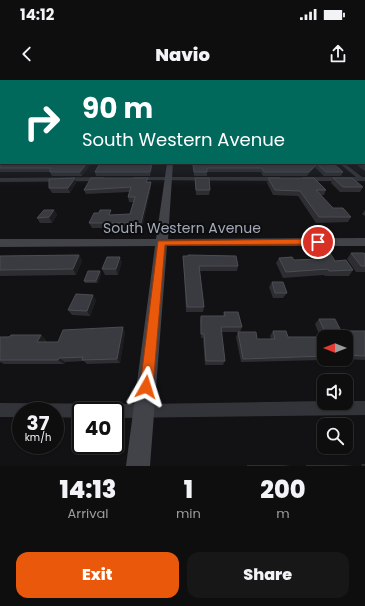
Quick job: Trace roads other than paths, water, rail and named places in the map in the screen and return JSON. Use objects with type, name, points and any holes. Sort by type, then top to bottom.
[{"type":"street","points":[[138,466],[170,164]]},
{"type":"street","points":[[342,164],[363,179]]},
{"type":"street","points":[[0,180],[112,179]]},
{"type":"street","points":[[128,179],[284,179]]},
{"type":"street","points":[[299,179],[363,179]]},
{"type":"street","name":"South Western Avenue","points":[[0,243],[365,242]]},
{"type":"street","points":[[0,410],[144,411],[365,408]]}]
